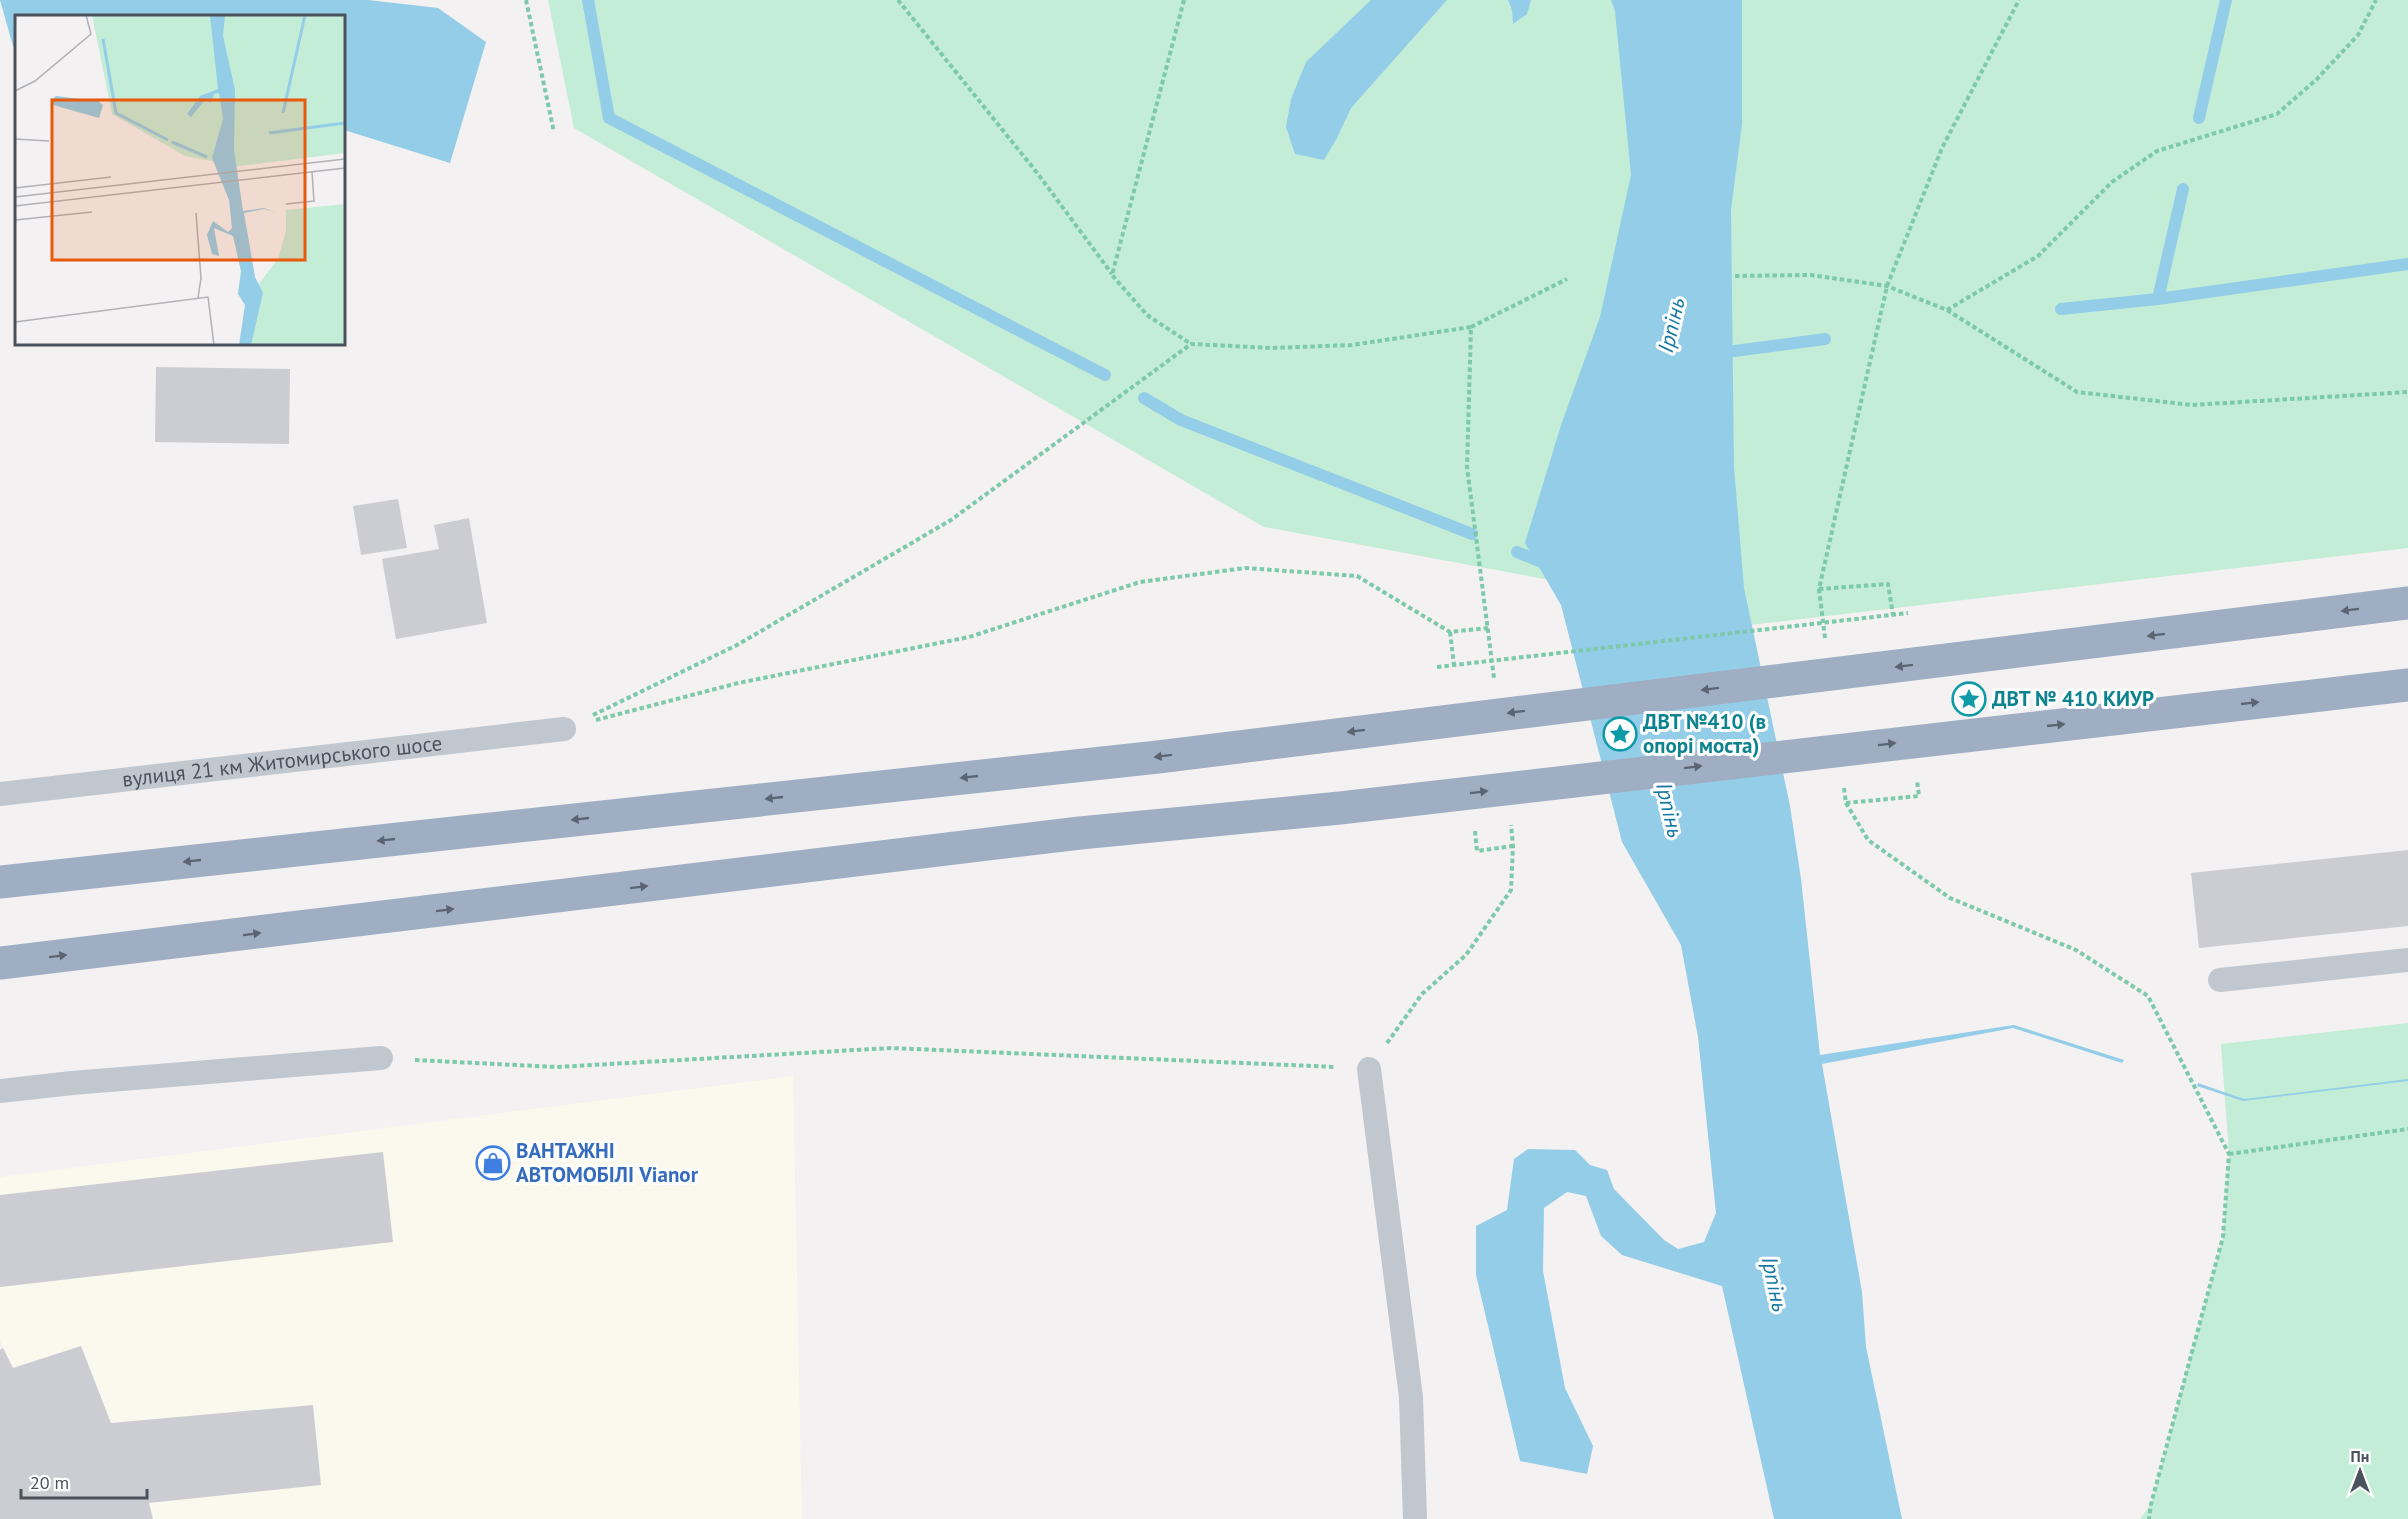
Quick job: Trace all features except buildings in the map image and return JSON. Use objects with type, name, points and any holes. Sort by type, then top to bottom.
[{"type":"highway","points":[[0,882],[1158,757],[2408,603]]},
{"type":"highway","points":[[0,963],[1068,835],[1421,798],[2408,686]]},
{"type":"lane","name":"вулиця 21 км Житомирського шосе","points":[[0,794],[564,729]]},
{"type":"lane","points":[[2220,980],[2408,960]]},
{"type":"lane","points":[[0,1091],[381,1058]]},
{"type":"lane","points":[[1369,1069],[1411,1397],[1415,1519]]},
{"type":"path","points":[[526,0],[554,132]]},
{"type":"path","points":[[898,0],[1038,174],[1112,275],[1147,315],[1191,344]]},
{"type":"path","points":[[1112,275],[1184,0]]},
{"type":"path","points":[[1826,646],[1819,589],[1887,286],[1942,148],[2019,0]]},
{"type":"path","points":[[1947,310],[2038,256],[2112,182],[2157,151],[2277,114],[2317,79],[2358,35],[2376,0]]},
{"type":"path","points":[[1735,276],[1811,275],[1887,286],[1947,310],[2077,392],[2192,405],[2408,392]]},
{"type":"path","points":[[1471,327],[1567,279]]},
{"type":"path","points":[[564,729],[738,683],[969,637],[1140,582],[1245,568],[1357,576],[1450,632],[1488,628]]},
{"type":"path","points":[[1819,589],[1888,584],[1893,615]]},
{"type":"path","points":[[1437,667],[1908,613]]},
{"type":"path","points":[[1450,632],[1454,665]]},
{"type":"path","points":[[1843,780],[1846,802],[1868,840],[1950,898],[2076,950],[2148,996],[2229,1154],[2223,1237],[2151,1504],[2149,1519]]},
{"type":"path","points":[[1846,802],[1919,796]]},
{"type":"path","points":[[1473,821],[1477,851],[1513,846]]},
{"type":"path","points":[[2229,1154],[2408,1129]]},
{"type":"shaded area","points":[[793,1076],[802,1519],[72,1519],[0,1340],[0,1177]]},
{"type":"green space","points":[[548,0],[2408,0],[2408,548],[1631,639],[1620,593],[1264,527],[574,128]]},
{"type":"green space","points":[[2408,1023],[2408,1519],[2140,1519],[2151,1504],[2223,1237],[2229,1154],[2221,1044]]},
{"type":"water","points":[[0,0],[368,0],[438,8],[486,42],[450,163],[345,130],[345,15],[15,15],[15,47]]},
{"type":"water","points":[[1371,0],[1447,0],[1351,108],[1324,160],[1295,154],[1286,127],[1291,99],[1306,62]]},
{"type":"water","points":[[1508,0],[1531,0],[1527,14],[1513,24],[1512,10]]},
{"type":"water","name":"Ірпінь","points":[[1611,0],[1742,0],[1742,124],[1731,210],[1734,467],[1744,588],[1790,806],[1801,879],[1820,1055],[2014,1025],[2124,1060],[2122,1063],[2013,1028],[1822,1064],[1862,1292],[1866,1347],[1902,1519],[1774,1519],[1722,1286],[1622,1255],[1601,1236],[1586,1196],[1567,1192],[1544,1208],[1543,1271],[1565,1388],[1593,1446],[1587,1474],[1520,1461],[1476,1275],[1476,1226],[1507,1210],[1514,1159],[1528,1149],[1575,1150],[1590,1165],[1607,1170],[1614,1189],[1664,1240],[1678,1249],[1704,1242],[1716,1213],[1698,1037],[1681,945],[1622,842],[1561,605],[1525,543],[1561,425],[1600,317],[1631,175],[1615,11]]},
{"type":"water","points":[[2408,1079],[2408,1081],[2243,1101],[2197,1086],[2198,1083],[2244,1099]]},
{"type":"waterway","points":[[588,0],[609,118],[1105,375]]},
{"type":"waterway","points":[[2199,118],[2226,0]]},
{"type":"waterway","points":[[2158,299],[2183,189]]},
{"type":"waterway","points":[[2061,309],[2158,299],[2408,264]]},
{"type":"waterway","points":[[1719,353],[1825,339]]},
{"type":"waterway","points":[[1144,398],[1181,420],[1472,534]]},
{"type":"waterway","points":[[1517,552],[1549,565]]},
{"type":"place","name":"ДВТ № 410 КИУР","points":[[1969,699]]},
{"type":"place","name":"ДВТ №410 (в опорі моста)","points":[[1620,734]]},
{"type":"place","name":"ВАНТАЖНІ АВТОМОБІЛІ Vianor","points":[[493,1163]]}]
